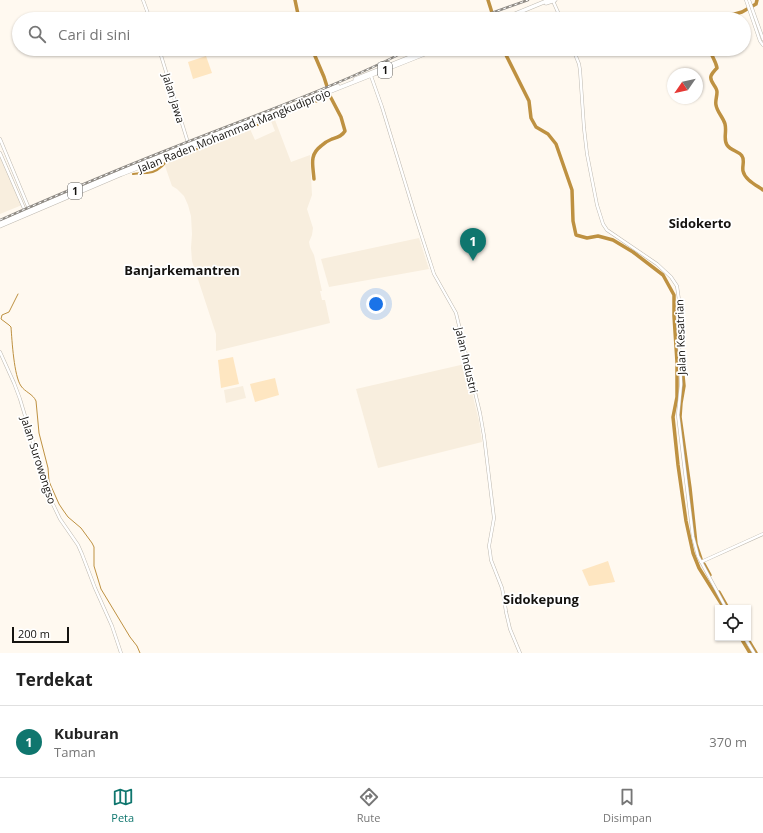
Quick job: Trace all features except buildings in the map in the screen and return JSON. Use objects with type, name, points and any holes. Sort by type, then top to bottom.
[{"type":"highway","points":[[520,12],[549,0]]},
{"type":"highway","points":[[526,12],[554,0]]},
{"type":"highway","name":"Jalan Raden Mohammad Mangkudiprojo","points":[[28,213],[189,146],[413,56]]},
{"type":"highway","name":"Jalan Raden Mohammad Mangkudiprojo","points":[[331,90],[371,76],[420,56]]},
{"type":"highway","name":"1","points":[[0,223],[28,213]]},
{"type":"highway","name":"1","points":[[0,226],[28,213]]},
{"type":"street","points":[[143,0],[147,12]]},
{"type":"street","points":[[554,0],[558,12]]},
{"type":"street","points":[[746,0],[760,41],[763,45]]},
{"type":"street","points":[[749,0],[749,6]]},
{"type":"street","points":[[751,12],[763,39]]},
{"type":"street","name":"Jalan Jawa","points":[[161,56],[189,146]]},
{"type":"street","name":"Jalan Kesatrian","points":[[576,56],[580,67],[584,128],[588,154],[597,205],[603,224],[608,231],[664,270],[673,279],[677,286],[679,297],[681,384],[678,415],[693,537],[696,552],[724,605]]},
{"type":"street","name":"Jalan Industri","points":[[371,76],[434,274],[456,313],[480,413],[484,436],[494,518],[489,546],[491,560],[502,588],[510,629],[520,653]]},
{"type":"street","points":[[0,140],[9,160],[28,213]]},
{"type":"street","points":[[0,153],[28,213]]},
{"type":"street","points":[[4,162],[9,160]]},
{"type":"street","name":"Jalan Surowongso","points":[[0,352],[20,399],[49,496],[58,515],[78,544],[112,626],[121,653]]},
{"type":"street","points":[[702,561],[763,534]]},
{"type":"street","points":[[747,641],[754,653]]},
{"type":"shaded area","points":[[206,56],[212,73],[193,79],[188,62]]},
{"type":"shaded area","points":[[275,120],[291,162],[310,155],[312,195],[307,209],[313,228],[309,242],[314,255],[322,291],[320,291],[322,300],[325,300],[330,323],[216,351],[216,334],[192,261],[191,216],[188,205],[184,196],[172,186],[165,166],[167,161],[250,129],[255,140],[275,131],[271,121]]},
{"type":"shaded area","points":[[0,153],[22,205],[0,214]]},
{"type":"shaded area","points":[[419,238],[429,269],[329,287],[321,259]]},
{"type":"shaded area","points":[[233,357],[239,384],[221,388],[218,360]]},
{"type":"shaded area","points":[[465,364],[479,421],[482,442],[378,468],[356,389]]},
{"type":"shaded area","points":[[275,378],[279,395],[255,402],[250,384]]},
{"type":"shaded area","points":[[243,386],[246,398],[226,403],[224,390]]},
{"type":"shaded area","points":[[608,561],[615,582],[589,586],[582,570]]},
{"type":"waterway","points":[[295,0],[298,12]]},
{"type":"waterway","points":[[488,0],[492,12]]},
{"type":"waterway","points":[[742,12],[756,4],[757,0]]},
{"type":"waterway","points":[[314,179],[313,157],[317,149],[324,143],[340,136],[345,131],[341,117],[330,96],[315,56]]},
{"type":"waterway","points":[[506,56],[529,101],[531,118],[536,127],[548,134],[556,144],[572,190],[573,221],[576,235],[587,238],[598,236],[613,240],[633,252],[663,275],[674,295],[677,397],[673,417],[686,521],[693,553],[699,568],[722,605]]},
{"type":"waterway","points":[[712,56],[717,68],[712,74],[711,78],[717,90],[717,108],[725,124],[726,143],[729,147],[742,156],[743,171],[746,177],[763,190]]},
{"type":"waterway","points":[[133,174],[150,173],[156,171],[167,161],[330,96]]},
{"type":"waterway","points":[[18,294],[9,312],[2,315],[1,319],[11,327],[14,358],[17,375],[21,386],[36,401],[39,433],[48,468],[49,481],[63,510],[68,517],[81,528],[92,543],[94,547],[94,566],[101,589],[140,653]]},
{"type":"waterway","points":[[681,356],[684,386],[680,417],[696,544],[701,559]]},
{"type":"waterway","points":[[704,564],[710,575]]},
{"type":"waterway","points":[[719,592],[726,605]]},
{"type":"waterway","points":[[743,641],[750,653]]},
{"type":"waterway","points":[[749,641],[756,653]]},
{"type":"railway","points":[[495,12],[528,0]]},
{"type":"railway","points":[[0,220],[125,167],[320,90],[396,56]]},
{"type":"place","name":"Kuburan","points":[[473,261]]},
{"type":"district","name":"Sidokerto","points":[[700,223]]},
{"type":"district","name":"Banjarkemantren","points":[[182,270]]},
{"type":"district","name":"Sidokepung","points":[[541,599]]}]
